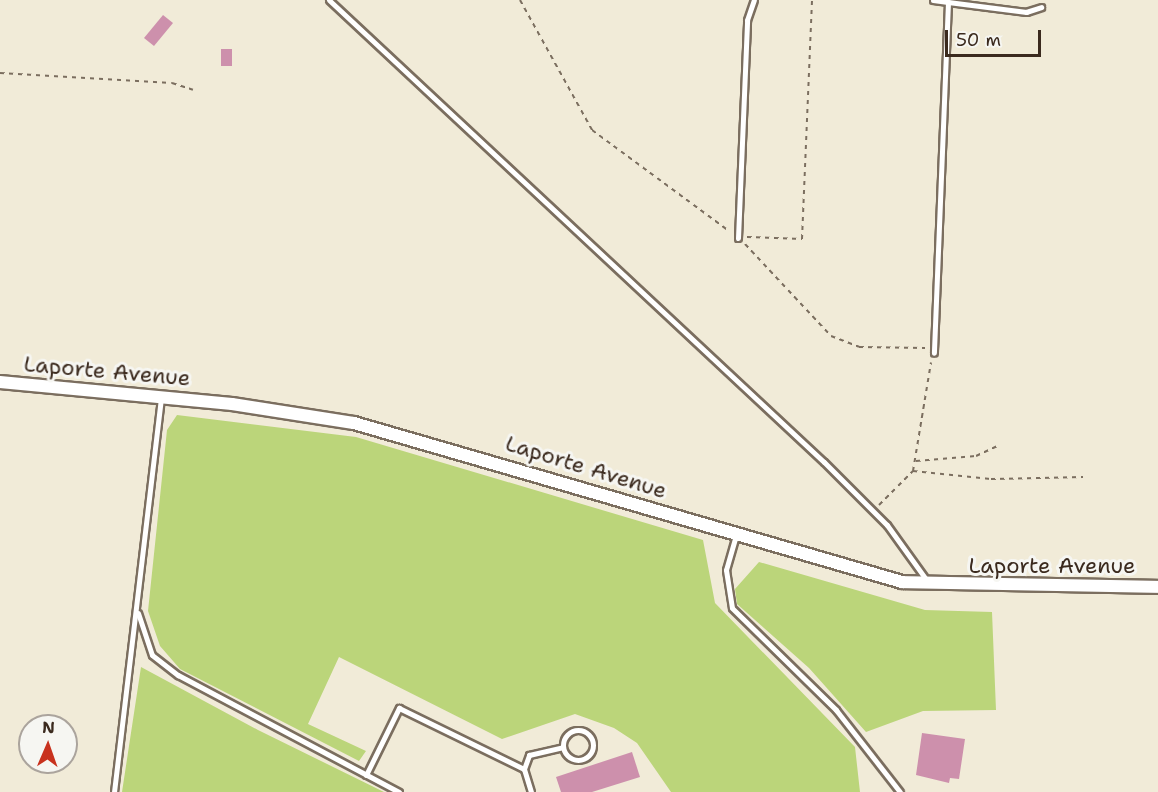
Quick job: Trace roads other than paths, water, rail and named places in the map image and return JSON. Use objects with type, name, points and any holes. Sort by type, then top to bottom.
[{"type":"street","name":"Laporte Avenue","points":[[0,382],[161,397],[354,423],[868,575],[930,586],[1158,586]]},
{"type":"lane","points":[[329,0],[873,512],[930,586]]},
{"type":"lane","points":[[738,238],[747,20],[754,0]]},
{"type":"lane","points":[[933,0],[1026,12],[1041,8]]},
{"type":"lane","points":[[934,351],[948,2]]},
{"type":"lane","points":[[114,792],[161,397]]},
{"type":"lane","points":[[736,535],[726,570],[732,608],[836,710],[900,792]]},
{"type":"lane","points":[[137,608],[152,655],[178,675],[399,792]]},
{"type":"lane","points":[[366,775],[399,708],[524,769]]},
{"type":"lane","points":[[531,792],[524,769],[529,756],[563,747],[572,731],[587,732],[593,740],[590,755],[581,760],[567,756],[563,747]]}]
